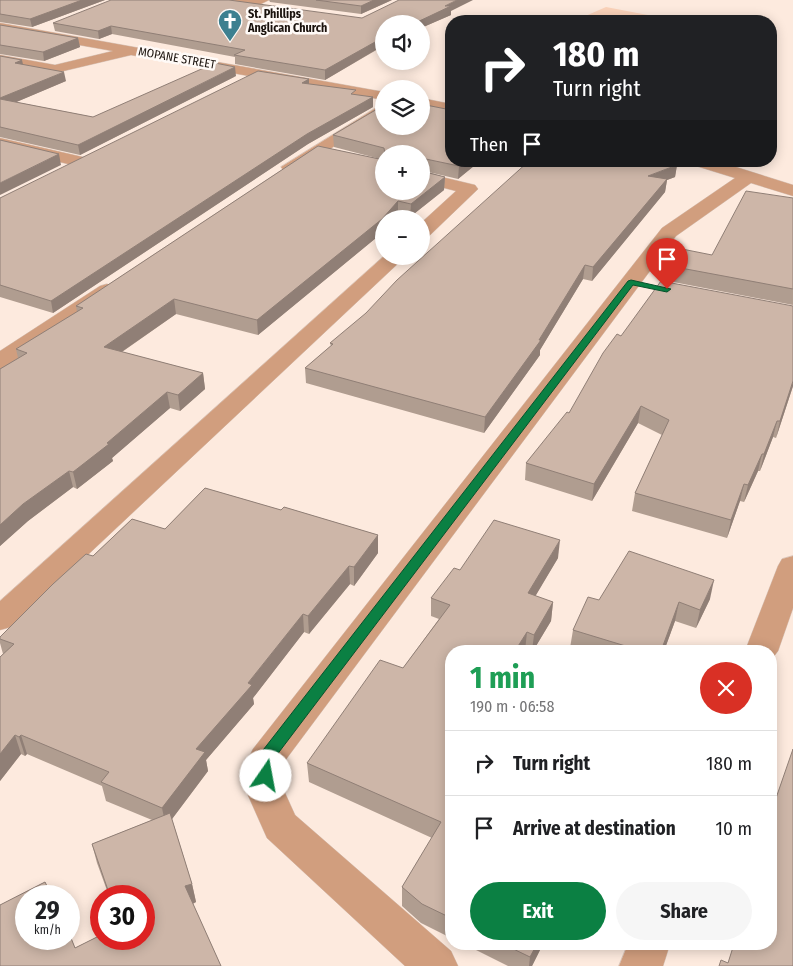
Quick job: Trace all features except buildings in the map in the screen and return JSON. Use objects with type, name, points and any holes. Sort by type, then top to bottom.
[{"type":"street","points":[[206,0],[251,5],[266,4]]},
{"type":"street","points":[[36,32],[53,26]]},
{"type":"street","name":"MOPANE STREET","points":[[0,27],[375,94]]},
{"type":"street","points":[[0,59],[55,69],[132,51]]},
{"type":"street","points":[[232,86],[258,72]]},
{"type":"street","points":[[430,104],[445,107]]},
{"type":"street","points":[[274,178],[375,113]]},
{"type":"street","points":[[0,143],[82,162]]},
{"type":"street","points":[[315,150],[341,157]]},
{"type":"street","points":[[57,175],[99,153]]},
{"type":"street","points":[[720,167],[793,191]]},
{"type":"street","points":[[436,966],[281,826],[266,793],[266,759],[641,284],[669,232],[750,176]]},
{"type":"street","points":[[430,179],[469,189],[430,225]]},
{"type":"street","points":[[0,619],[386,265]]},
{"type":"street","points":[[0,362],[124,278]]},
{"type":"street","points":[[763,645],[793,566]]},
{"type":"street","points":[[641,966],[647,950]]},
{"type":"shaded area","points":[[606,7],[648,15],[588,15]]},
{"type":"place","name":"St. Phillips Anglican Church","points":[[230,42]]},
{"type":"route","points":[[266,776],[266,759],[631,282],[667,289]]}]
